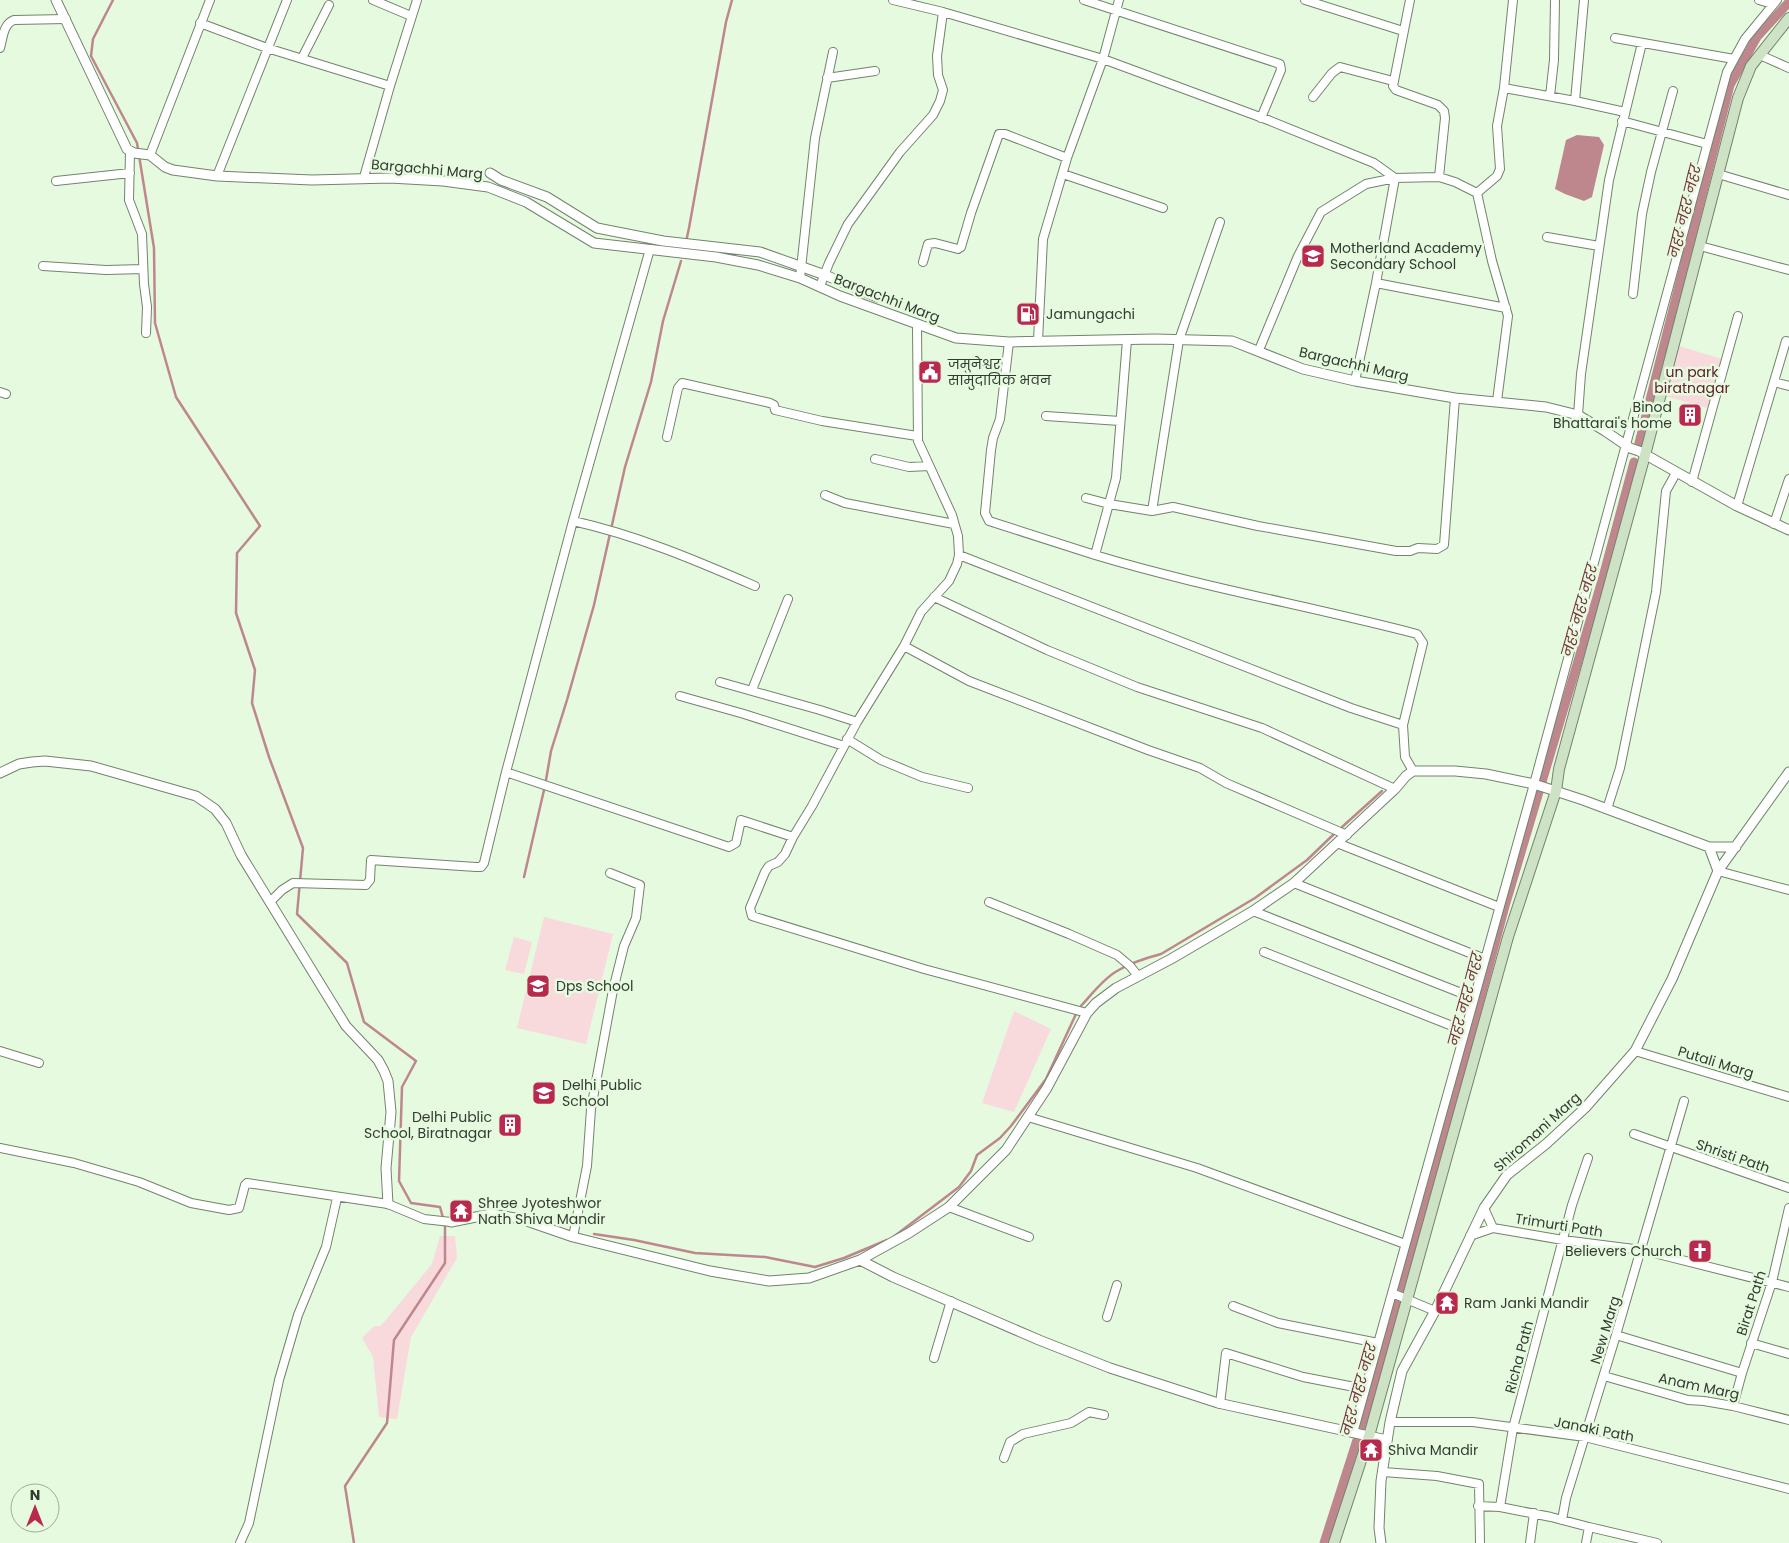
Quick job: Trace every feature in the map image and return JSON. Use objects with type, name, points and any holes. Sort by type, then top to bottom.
[{"type":"main road","points":[[1334,1543],[1360,1434],[1407,1300],[1508,937],[1559,769],[1738,98],[1751,66],[1784,31],[1789,18]]},
{"type":"street","points":[[56,0],[127,149],[132,152],[129,200],[142,234],[147,307],[146,333]]},
{"type":"street","points":[[149,154],[210,0]]},
{"type":"street","points":[[217,176],[287,0]]},
{"type":"street","points":[[373,0],[411,16]]},
{"type":"street","points":[[364,177],[417,0]]},
{"type":"street","points":[[893,0],[943,12],[1102,59],[1261,118],[1374,163],[1395,178]]},
{"type":"street","points":[[1084,0],[1280,64],[1281,70],[1261,118]]},
{"type":"street","points":[[1038,342],[1042,240],[1067,158],[1102,59],[1119,0]]},
{"type":"street","points":[[1306,0],[1403,31]]},
{"type":"street","points":[[1410,0],[1392,81],[1396,90],[1438,105],[1444,111],[1445,118],[1439,177]]},
{"type":"street","points":[[1478,193],[1497,176],[1500,169],[1497,126],[1504,88],[1512,0]]},
{"type":"street","points":[[1550,96],[1554,60],[1556,0]]},
{"type":"street","points":[[1575,101],[1584,0]]},
{"type":"street","points":[[1759,0],[1775,2]]},
{"type":"street","points":[[1360,1434],[1365,1389],[1628,447],[1727,72],[1745,39],[1775,2]]},
{"type":"street","points":[[302,58],[329,5]]},
{"type":"street","points":[[820,286],[848,224],[900,152],[932,115],[940,101],[943,90],[938,75],[937,56],[943,12]]},
{"type":"street","points":[[0,48],[8,22],[14,20],[66,20]]},
{"type":"street","points":[[200,23],[267,48],[390,86]]},
{"type":"street","points":[[1615,38],[1734,60]]},
{"type":"street","points":[[1578,415],[1581,374],[1609,180],[1642,43]]},
{"type":"street","points":[[800,278],[815,138],[833,52]]},
{"type":"street","points":[[1760,55],[1789,68]]},
{"type":"street","points":[[1313,97],[1340,67],[1392,81]]},
{"type":"street","points":[[827,78],[875,71]]},
{"type":"street","points":[[1504,88],[1625,112]]},
{"type":"street","points":[[1633,294],[1642,214],[1673,91]]},
{"type":"street","points":[[1622,121],[1707,144]]},
{"type":"street","points":[[923,262],[928,244],[935,242],[958,249],[961,247],[998,134],[1005,134],[1067,158]]},
{"type":"street","name":"Bargachhi Marg","points":[[132,152],[149,154],[173,170],[217,176],[312,180],[364,177],[443,181],[488,187],[526,202],[594,242],[716,257],[758,265],[800,278],[840,296],[956,338],[1009,342],[1232,341],[1303,368],[1355,381],[1455,398],[1546,407],[1578,415],[1628,447],[1692,482],[1737,506],[1789,530]]},
{"type":"street","points":[[56,181],[130,173]]},
{"type":"street","points":[[490,173],[501,180],[547,197],[597,228],[663,241],[760,252],[825,275],[877,297]]},
{"type":"street","points":[[1063,174],[1163,208]]},
{"type":"street","points":[[1718,174],[1789,195]]},
{"type":"street","points":[[1259,350],[1298,256],[1321,212],[1366,184],[1395,178],[1439,177],[1478,193]]},
{"type":"street","points":[[1355,381],[1376,283],[1395,178]]},
{"type":"street","points":[[1478,193],[1492,261],[1508,316],[1497,401]]},
{"type":"street","points":[[1152,511],[1179,340],[1220,222]]},
{"type":"street","points":[[1547,237],[1599,246]]},
{"type":"street","points":[[1700,246],[1789,270]]},
{"type":"street","points":[[270,902],[282,890],[293,883],[366,885],[370,880],[371,860],[481,866],[484,863],[506,772],[573,521],[650,249]]},
{"type":"street","points":[[43,266],[106,270],[143,269]]},
{"type":"street","points":[[1376,283],[1506,308]]},
{"type":"street","points":[[1692,482],[1738,316]]},
{"type":"street","points":[[918,325],[918,436],[954,524],[958,536],[959,555],[953,574],[921,612],[904,646],[857,722],[785,854],[778,862],[769,866],[765,872],[750,908],[752,916],[924,969],[1087,1013]]},
{"type":"street","points":[[1096,555],[1116,478],[1127,340]]},
{"type":"street","points":[[1737,506],[1786,341],[1789,342]]},
{"type":"street","points":[[1009,342],[1000,419],[991,450],[985,513],[989,521],[1096,555],[1176,577],[1357,618],[1417,634],[1423,643],[1403,725],[1405,758],[1413,771]]},
{"type":"street","points":[[1774,382],[1789,386]]},
{"type":"street","points":[[667,437],[678,388],[682,384],[770,403],[774,405],[775,410],[801,416],[918,436]]},
{"type":"street","points":[[1086,498],[1152,511],[1173,506],[1258,526],[1396,551],[1418,548],[1437,550],[1444,544],[1455,398]]},
{"type":"street","points":[[1046,416],[1120,421]]},
{"type":"street","points":[[875,459],[909,466],[929,466]]},
{"type":"street","points":[[1607,809],[1620,768],[1656,592],[1666,491],[1676,473]]},
{"type":"street","points":[[1774,524],[1789,479]]},
{"type":"street","points":[[825,495],[845,503],[954,524]]},
{"type":"street","points":[[573,521],[623,533],[688,557],[755,586]]},
{"type":"street","points":[[959,555],[1351,708],[1403,725]]},
{"type":"street","points":[[934,597],[1047,650],[1137,686],[1262,728],[1395,789]]},
{"type":"street","points":[[752,690],[788,599]]},
{"type":"street","points":[[904,646],[969,681],[1200,768],[1226,783],[1346,835]]},
{"type":"street","points":[[720,682],[857,722]]},
{"type":"street","points":[[680,696],[846,743],[880,760],[922,777],[968,788]]},
{"type":"street","points":[[0,773],[19,764],[32,762],[91,766],[196,796],[215,809],[226,823],[241,855],[346,1026],[378,1060],[386,1076],[391,1112],[386,1168],[388,1204]]},
{"type":"street","points":[[0,1148],[74,1163],[139,1182],[191,1203],[229,1210],[239,1208],[247,1183],[337,1198],[388,1204],[410,1215],[446,1222],[491,1214],[521,1219],[573,1237],[710,1271],[769,1281],[809,1278],[860,1260],[909,1233],[949,1207],[1006,1150],[1047,1088],[1087,1013],[1096,1003],[1116,988],[1172,959],[1253,911],[1294,883],[1413,771],[1455,771],[1486,774],[1535,784],[1709,847],[1736,847]]},
{"type":"street","points":[[506,772],[729,847],[736,842],[741,820],[793,837]]},
{"type":"street","name":"Shiromani Marg","points":[[1381,1543],[1379,1528],[1383,1472],[1390,1422],[1402,1371],[1435,1311],[1484,1208],[1507,1174],[1546,1144],[1585,1108],[1635,1051],[1672,979],[1718,870],[1789,772]]},
{"type":"street","points":[[1337,844],[1499,907]]},
{"type":"street","points":[[1709,847],[1718,870],[1789,890]]},
{"type":"street","points":[[573,1237],[587,1166],[592,1109],[612,990],[624,946],[636,918],[640,884],[610,873]]},
{"type":"street","points":[[1294,883],[1485,959]]},
{"type":"street","points":[[989,902],[1117,955],[1138,976]]},
{"type":"street","points":[[1253,911],[1474,998]]},
{"type":"street","points":[[1264,952],[1465,1031]]},
{"type":"street","points":[[0,1051],[39,1062]]},
{"type":"street","name":"Putali Marg","points":[[1635,1051],[1789,1097]]},
{"type":"street","name":"New Marg","points":[[1562,1520],[1566,1498],[1642,1250],[1669,1147],[1684,1101]]},
{"type":"street","points":[[1028,1118],[1197,1168],[1405,1244]]},
{"type":"street","points":[[1634,1134],[1669,1147]]},
{"type":"street","name":"Shristi Path","points":[[1669,1147],[1789,1188]]},
{"type":"street","name":"Richa Path","points":[[1500,1507],[1513,1428],[1563,1240],[1588,1158]]},
{"type":"street","points":[[240,1543],[249,1523],[279,1380],[298,1316],[326,1247],[337,1198]]},
{"type":"street","points":[[949,1207],[1029,1237]]},
{"type":"street","name":"Trimurti Path","points":[[1484,1208],[1493,1228],[1563,1240],[1642,1250],[1789,1287]]},
{"type":"street","name":"Birat Path","points":[[1733,1406],[1751,1343],[1772,1282],[1789,1208]]},
{"type":"street","points":[[1470,1236],[1493,1228]]},
{"type":"street","points":[[860,1260],[880,1272],[1039,1340],[1110,1368],[1220,1404],[1388,1440]]},
{"type":"street","points":[[1107,1316],[1116,1285]]},
{"type":"street","points":[[1392,1293],[1435,1311]]},
{"type":"street","points":[[934,1358],[951,1301]]},
{"type":"street","points":[[1233,1306],[1278,1323],[1378,1343]]},
{"type":"street","points":[[1616,1335],[1742,1373]]},
{"type":"street","points":[[1751,1343],[1789,1354]]},
{"type":"street","points":[[1220,1404],[1226,1352],[1302,1377],[1365,1389]]},
{"type":"street","name":"Anam Marg","points":[[1604,1376],[1688,1400],[1733,1406],[1789,1420]]},
{"type":"street","points":[[1004,1458],[1010,1442],[1023,1434],[1072,1423],[1089,1412],[1104,1415]]},
{"type":"street","name":"Janaki Path","points":[[1390,1422],[1473,1422],[1585,1436],[1789,1489]]},
{"type":"street","points":[[1383,1472],[1436,1476],[1479,1484],[1480,1543]]},
{"type":"street","points":[[1478,1506],[1500,1507],[1534,1513],[1657,1543]]},
{"type":"street","points":[[1530,1543],[1534,1513]]},
{"type":"street","points":[[1586,1543],[1589,1527]]},
{"type":"green space","name":"un park biratnagar","points":[[1679,346],[1722,359],[1707,408],[1665,396]]},
{"type":"green space","points":[[544,917],[613,934],[586,1044],[517,1028]]},
{"type":"green space","points":[[514,937],[532,942],[524,974],[505,970]]},
{"type":"green space","points":[[1014,1011],[1051,1029],[1014,1112],[982,1103]]},
{"type":"green space","points":[[440,1236],[455,1236],[457,1258],[411,1337],[397,1419],[379,1417],[373,1357],[362,1338],[374,1326],[380,1326],[385,1321],[432,1264]]},
{"type":"shaded area","points":[[1577,135],[1599,137],[1604,145],[1592,197],[1584,201],[1555,189],[1566,140]]},
{"type":"waterway","points":[[113,0],[93,39],[91,56],[137,143],[154,248],[155,323],[176,397],[260,526],[237,553],[236,613],[255,670],[252,703],[269,757],[303,848],[297,914],[347,963],[364,1022],[416,1061],[402,1087],[399,1181],[411,1203],[440,1207],[445,1225],[445,1263],[394,1340],[387,1423],[345,1486],[354,1543]]},
{"type":"waterway","points":[[684,251],[726,22],[732,0]]},
{"type":"waterway","name":"नहर नहर नहर","points":[[1639,443],[1730,85],[1757,37],[1789,2]]},
{"type":"waterway","points":[[546,780],[551,751],[594,605],[625,467],[651,382],[663,321],[681,261]]},
{"type":"waterway","name":"नहर नहर नहर","points":[[1324,1543],[1372,1393],[1505,906],[1603,577],[1634,462]]},
{"type":"waterway","points":[[524,877],[544,790]]},
{"type":"waterway","points":[[1342,827],[1382,791]]},
{"type":"waterway","points":[[1081,1006],[1112,974],[1133,963],[1161,954],[1255,898],[1307,860],[1334,834]]},
{"type":"waterway","points":[[892,1238],[959,1187],[971,1171],[977,1155],[1000,1138],[1011,1126],[1046,1079],[1076,1014]]},
{"type":"waterway","points":[[594,1234],[695,1253],[765,1257],[815,1267],[844,1258],[887,1240]]},
{"type":"place","name":"Motherland Academy Secondary School","points":[[1313,256]]},
{"type":"place","name":"Jamungachi","points":[[1028,314]]},
{"type":"place","name":"जमुनेश्वर सामुदायिक भवन","points":[[930,372]]},
{"type":"place","name":"Binod Bhattarai's home","points":[[1690,415]]},
{"type":"place","name":"Dps School","points":[[538,986]]},
{"type":"place","name":"Delhi Public School","points":[[544,1093]]},
{"type":"place","name":"Delhi Public School, Biratnagar","points":[[510,1125]]},
{"type":"place","name":"Shree Jyoteshwor Nath Shiva Mandir","points":[[461,1211]]},
{"type":"place","name":"Believers Church","points":[[1700,1251]]},
{"type":"place","name":"Ram Janki Mandir","points":[[1447,1303]]},
{"type":"place","name":"Shiva Mandir","points":[[1371,1450]]}]
